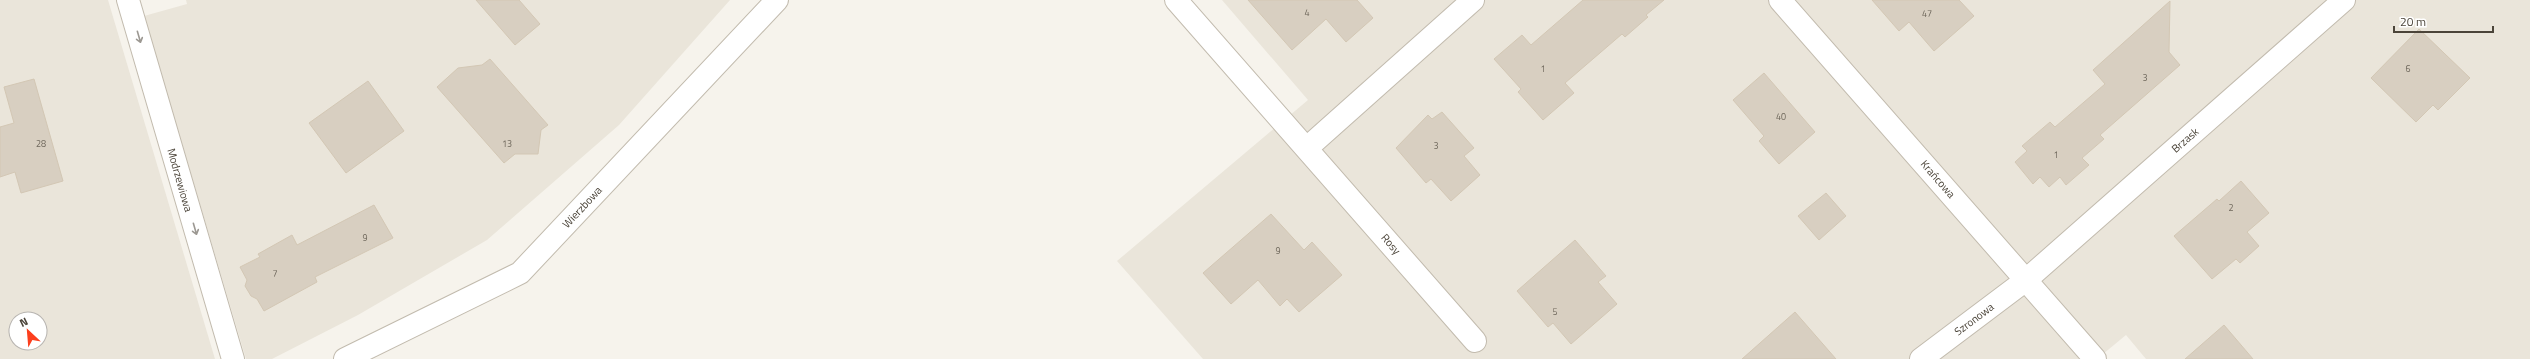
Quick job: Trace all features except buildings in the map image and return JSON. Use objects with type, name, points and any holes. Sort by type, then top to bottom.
[{"type":"street","name":"Modrzewiowa","points":[[128,0],[233,359]]},
{"type":"street","name":"Wierzbowa","points":[[345,359],[520,273],[777,0]]},
{"type":"street","name":"Rosy","points":[[1176,0],[1475,341]]},
{"type":"street","points":[[1307,148],[1474,0]]},
{"type":"street","name":"Krańcowa","points":[[1780,0],[2095,359]]},
{"type":"street","name":"Brzask","points":[[2026,280],[2344,0]]},
{"type":"street","name":"Szronowa","points":[[1921,359],[2026,280]]},
{"type":"shaded area","points":[[0,0],[108,0],[215,359],[0,359]]},
{"type":"shaded area","points":[[186,0],[730,0],[619,125],[487,240],[358,315],[272,359],[246,359],[144,16],[187,4]]},
{"type":"shaded area","points":[[1222,0],[2530,0],[2530,359],[2146,359],[2126,335],[2097,359],[1203,359],[1117,261],[1308,100]]}]
